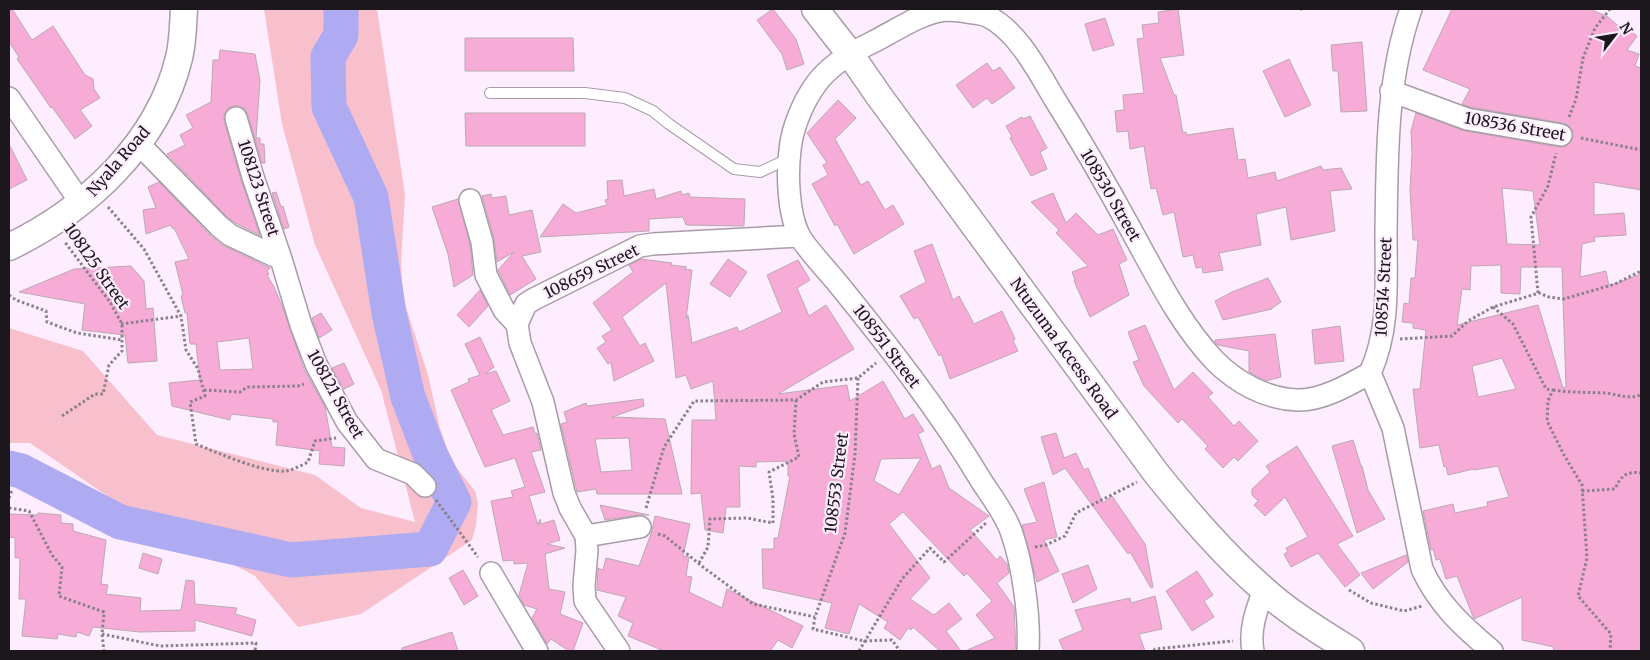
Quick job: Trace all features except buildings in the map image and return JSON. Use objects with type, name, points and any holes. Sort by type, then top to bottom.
[{"type":"street","name":"Nyala Road","points":[[9,247],[52,223],[89,196],[138,143],[152,122],[173,77],[179,57],[184,9]]},
{"type":"street","name":"Ntuzuma Access Road","points":[[815,9],[850,54],[890,112],[1156,473],[1204,531],[1264,590],[1313,628],[1351,651]]},
{"type":"street","name":"108514 Street","points":[[1370,373],[1382,340],[1386,310],[1387,169],[1391,91],[1406,22],[1411,9]]},
{"type":"street","name":"108530 Street","points":[[850,54],[922,17],[944,10],[986,12],[1020,46],[1038,71],[1106,184],[1177,311],[1195,338],[1217,363],[1240,381],[1257,391],[1297,400],[1313,398],[1328,393],[1370,373]]},
{"type":"street","name":"108551 Street","points":[[850,54],[817,82],[796,124],[790,150],[789,186],[791,209],[799,236],[891,348],[969,459],[1010,529],[1016,550],[1027,614],[1028,651]]},
{"type":"street","name":"108536 Street","points":[[1391,91],[1467,120],[1562,134]]},
{"type":"street","points":[[9,98],[89,196]]},
{"type":"street","name":"108123 Street","points":[[236,118],[253,177],[281,259]]},
{"type":"street","points":[[138,143],[230,235],[281,259]]},
{"type":"street","points":[[470,200],[482,242],[486,275],[504,310],[517,324],[522,351],[543,402],[564,493],[586,536],[585,601],[620,651]]},
{"type":"street","name":"108659 Street","points":[[517,324],[526,304],[640,246],[799,236]]},
{"type":"street","name":"108121 Street","points":[[281,259],[301,325],[316,364],[356,435],[376,458],[413,474],[425,486]]},
{"type":"street","points":[[1370,373],[1392,428],[1422,569],[1439,600],[1455,618],[1492,651]]},
{"type":"street","points":[[586,536],[640,527]]},
{"type":"street","points":[[491,573],[537,651]]},
{"type":"street","points":[[1252,645],[1256,610],[1264,590]]},
{"type":"lane","points":[[490,93],[585,93],[625,98],[653,111],[668,124],[734,169],[760,172],[790,158]]},
{"type":"path","name":"108536 Street","points":[[1562,134],[1641,150]]},
{"type":"path","points":[[89,196],[109,209],[144,249],[181,316],[186,350],[198,369],[205,396],[190,402],[196,444],[267,469],[287,471],[308,462],[315,441],[356,435]]},
{"type":"path","name":"108125 Street","points":[[52,223],[110,302],[122,324],[122,351],[109,365],[102,394],[95,394],[62,416]]},
{"type":"path","points":[[1382,340],[1452,336],[1468,321],[1493,307],[1539,293],[1549,297],[1564,299],[1615,284],[1641,272]]},
{"type":"path","points":[[9,295],[16,300],[46,311],[46,322],[77,333],[122,340]]},
{"type":"path","points":[[1493,307],[1513,324],[1546,389],[1570,393],[1604,393],[1632,398],[1641,395]]},
{"type":"path","name":"108125 Street","points":[[122,324],[181,316]]},
{"type":"path","points":[[204,390],[240,392],[247,387],[298,386],[323,377]]},
{"type":"path","name":"108553 Street","points":[[796,400],[824,382],[858,378],[855,454],[845,532],[815,617]]},
{"type":"path","points":[[1553,390],[1548,402],[1548,421],[1564,455],[1582,485],[1587,558],[1578,596],[1611,634],[1610,651]]},
{"type":"path","points":[[699,563],[708,547],[710,519],[747,518],[773,522],[773,499],[769,472],[799,457],[794,434],[796,400],[694,401],[664,447],[640,527],[665,536],[699,563],[753,604],[815,617],[813,629],[866,641],[892,640],[900,651]]},
{"type":"path","points":[[1582,491],[1615,489],[1620,478],[1632,472],[1641,473]]},
{"type":"path","points":[[1016,550],[1046,545],[1065,536],[1076,513],[1156,473]]},
{"type":"path","points":[[425,486],[491,573]]},
{"type":"path","points":[[9,498],[12,490]]},
{"type":"path","points":[[9,508],[29,511],[52,555],[62,567],[59,596],[104,612],[102,634],[104,651]]},
{"type":"path","points":[[860,651],[902,580],[930,548],[944,562],[999,510]]},
{"type":"path","points":[[1350,590],[1371,603],[1404,612],[1439,600]]},
{"type":"path","points":[[102,634],[160,646],[256,643],[255,651]]},
{"type":"path","points":[[1154,651],[1155,649],[1252,645]]},
{"type":"shaded area","points":[[264,9],[377,9],[405,195],[401,263],[403,298],[428,375],[440,428],[448,451],[456,467],[475,491],[478,503],[476,526],[472,540],[361,614],[298,627],[255,576],[119,504],[30,443],[9,443],[9,328],[83,351],[157,435],[315,475],[361,508],[415,522],[381,390],[315,245],[282,124]]},
{"type":"waterway","points":[[9,468],[21,471],[120,522],[291,560],[430,549],[454,502],[430,454],[408,397],[389,313],[371,197],[329,107],[328,57],[341,35],[341,9]]}]
